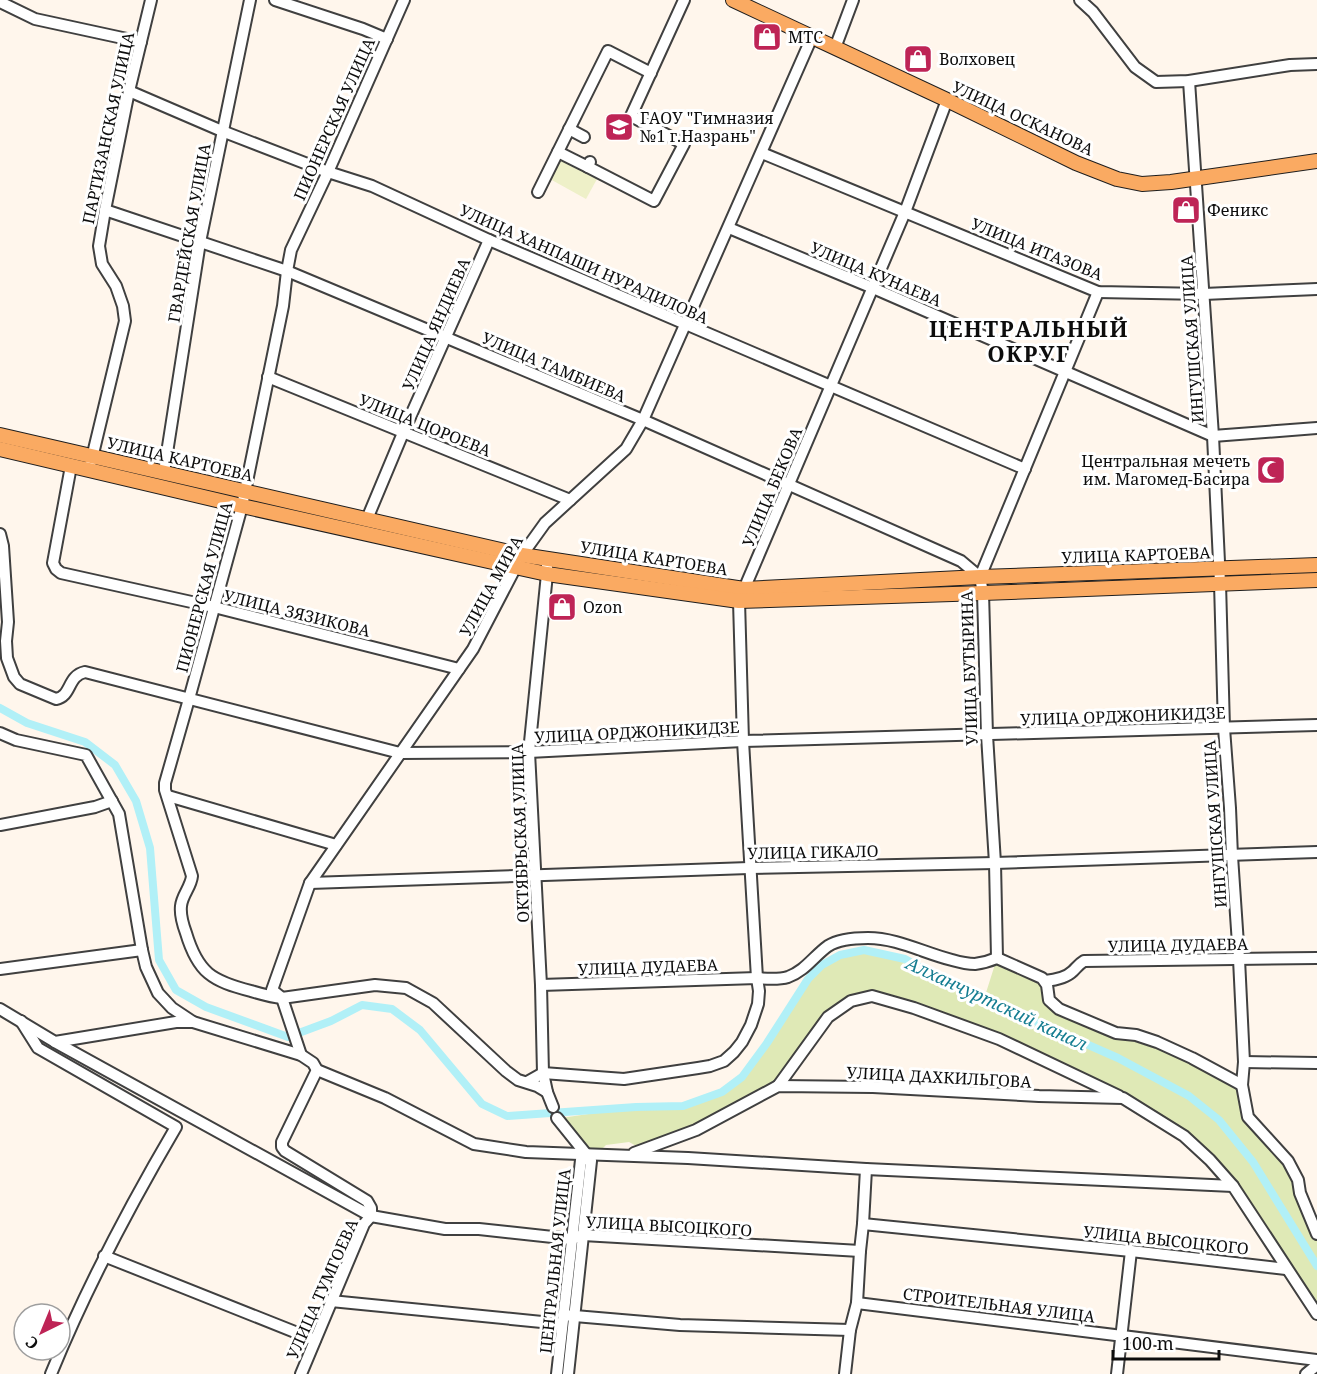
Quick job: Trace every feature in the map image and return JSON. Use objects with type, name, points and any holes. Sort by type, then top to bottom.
[{"type":"main road","name":"УЛИЦА ОСКАНОВА","points":[[733,0],[1076,163],[1117,179],[1142,184],[1195,180],[1317,161]]},
{"type":"main road","name":"УЛИЦА КАРТОЕВА","points":[[0,435],[367,519],[519,561],[547,574],[742,595],[983,593],[1317,580]]},
{"type":"main road","name":"УЛИЦА КАРТОЕВА","points":[[0,449],[242,506],[519,561],[548,559],[742,595],[980,577],[1317,565]]},
{"type":"street","name":"ПАРТИЗАНСКАЯ УЛИЦА","points":[[89,470],[125,321],[116,286],[102,264],[99,246],[129,91],[152,0]]},
{"type":"street","name":"ГВАРДЕЙСКАЯ УЛИЦА","points":[[164,472],[200,242],[250,0]]},
{"type":"street","points":[[275,0],[387,39]]},
{"type":"street","name":"ПИОНЕРСКАЯ УЛИЦА","points":[[282,998],[228,985],[210,975],[192,952],[182,920],[181,905],[192,876],[165,790],[165,783],[242,506],[283,306],[291,250],[404,0]]},
{"type":"street","points":[[558,152],[589,164],[654,201],[684,144],[631,116],[684,0]]},
{"type":"street","points":[[835,48],[853,0]]},
{"type":"street","points":[[1080,0],[1093,12],[1135,67],[1156,82],[1189,81],[1290,65],[1317,64]]},
{"type":"street","points":[[0,2],[36,19],[141,42]]},
{"type":"street","name":"УЛИЦА МИРА","points":[[301,1055],[282,998],[272,990],[310,883],[473,649],[519,561],[544,523],[626,449],[643,420],[686,325],[812,38]]},
{"type":"street","points":[[538,192],[608,51],[651,73]]},
{"type":"street","name":"ИНГУШСКАЯ УЛИЦА","points":[[1189,81],[1213,436],[1224,728],[1244,1062],[1242,1085],[1248,1117],[1288,1161],[1298,1180],[1300,1193],[1317,1233]]},
{"type":"street","name":"УЛИЦА ХАНПАШИ НУРАДИЛОВА","points":[[129,91],[222,131],[328,172],[372,186],[489,240],[1025,469]]},
{"type":"street","name":"УЛИЦА БЕКОВА","points":[[543,1073],[624,1079],[710,1066],[724,1061],[742,1042],[751,1025],[758,1004],[759,991],[749,868],[743,741],[742,595],[873,288],[947,100]]},
{"type":"street","points":[[569,129],[584,137]]},
{"type":"street","name":"УЛИЦА ИТАЗОВА","points":[[762,153],[1098,291],[1204,294],[1317,289]]},
{"type":"street","name":"УЛИЦА ТАМБИЕВА","points":[[105,210],[287,271],[643,420],[961,561],[980,577]]},
{"type":"street","name":"УЛИЦА КУНАЕВА","points":[[729,228],[1213,436],[1317,429]]},
{"type":"street","name":"УЛИЦА ЯНДИЕВА","points":[[367,519],[489,240]]},
{"type":"street","name":"УЛИЦА БУТЫРИНА","points":[[997,958],[983,593],[980,577],[1098,291]]},
{"type":"street","name":"УЛИЦА ЦОРОЕВА","points":[[268,377],[570,500]]},
{"type":"street","name":"УЛИЦА ЗЯЗИКОВА","points":[[71,466],[53,563],[61,573],[214,607],[459,669]]},
{"type":"street","name":"УЛИЦА ОРДЖОНИКИДЗЕ","points":[[0,534],[3,546],[8,622],[7,658],[16,681],[20,684],[60,699],[74,677],[78,673],[85,672],[400,753],[529,752],[743,741],[1317,725]]},
{"type":"street","name":"ОКТЯБРЬСКАЯ УЛИЦА","points":[[548,559],[529,752],[541,985],[543,1073],[553,1107]]},
{"type":"street","points":[[0,732],[16,740],[86,755],[119,814],[146,967],[158,993],[172,1008],[193,1022],[301,1055],[313,1063],[318,1070],[385,1098],[474,1144],[526,1152],[586,1157],[628,1155],[866,1169],[1233,1186]]},
{"type":"street","points":[[168,796],[336,846]]},
{"type":"street","points":[[0,825],[95,807],[112,801]]},
{"type":"street","name":"УЛИЦА ГИКАЛО","points":[[310,883],[1317,852]]},
{"type":"street","name":"УЛИЦА ДУДАЕВА","points":[[541,985],[789,977],[802,970],[829,945],[843,940],[869,938],[896,942],[964,963],[975,964],[997,958]]},
{"type":"street","points":[[0,969],[142,950]]},
{"type":"street","points":[[997,958],[1042,978],[1045,981],[1049,1000],[1059,1009],[1116,1033],[1136,1035],[1157,1042],[1242,1085]]},
{"type":"street","name":"УЛИЦА ДУДАЕВА","points":[[1045,981],[1066,976],[1084,961],[1317,958]]},
{"type":"street","points":[[282,998],[375,985],[406,988],[433,1003],[518,1080],[547,1092]]},
{"type":"street","points":[[778,1086],[828,1017],[851,1001],[872,996],[914,1008],[999,1039],[1123,1098],[1184,1136],[1233,1186],[1317,1314]]},
{"type":"street","name":"УЛИЦА ВЫСОЦКОГО","points":[[0,1009],[55,1042],[371,1216],[445,1229],[479,1229],[571,1239],[583,1235],[860,1251]]},
{"type":"street","points":[[21,1021],[38,1048],[176,1127],[104,1256],[70,1325],[51,1374]]},
{"type":"street","points":[[55,1042],[176,1022],[193,1022]]},
{"type":"street","points":[[1244,1062],[1317,1063]]},
{"type":"street","points":[[318,1070],[282,1142],[282,1147],[367,1201],[371,1208],[371,1216]]},
{"type":"street","points":[[527,1082],[543,1073]]},
{"type":"street","name":"УЛИЦА ДАХКИЛЬГОВА","points":[[628,1155],[696,1130],[778,1086],[873,1087],[1123,1098]]},
{"type":"street","points":[[557,1118],[586,1157]]},
{"type":"street","name":"ЦЕНТРАЛЬНАЯ УЛИЦА","points":[[557,1374],[567,1318],[583,1235],[591,1161],[586,1157],[581,1160],[571,1239],[567,1318],[568,1374]]},
{"type":"street","points":[[845,1374],[850,1330],[857,1303],[866,1169]]},
{"type":"street","name":"УЛИЦА ТУМГОЕВА","points":[[301,1374],[364,1224],[371,1216]]},
{"type":"street","name":"УЛИЦА ВЫСОЦКОГО","points":[[863,1224],[1286,1269]]},
{"type":"street","points":[[1117,1374],[1131,1251]]},
{"type":"street","points":[[104,1256],[315,1340]]},
{"type":"street","points":[[331,1300],[680,1325],[850,1330]]},
{"type":"street","name":"СТРОИТЕЛЬНАЯ УЛИЦА","points":[[857,1303],[1317,1360]]},
{"type":"street","points":[[1306,1374],[1317,1365]]},
{"type":"green space","points":[[561,158],[597,179],[586,199],[550,179]]},
{"type":"green space","points":[[864,950],[905,959],[952,985],[984,999],[997,958],[1042,978],[1049,1000],[1136,1035],[1242,1085],[1248,1117],[1288,1161],[1317,1234],[1317,1314],[1261,1228],[1184,1136],[999,1039],[872,996],[828,1017],[778,1086],[696,1130],[640,1148],[629,1142],[606,1145],[600,1151],[582,1144],[561,1118],[636,1107],[683,1106],[722,1092],[742,1077],[808,979],[822,965],[840,955]]},
{"type":"waterway","name":"Алханчуртский канал","points":[[0,708],[27,723],[85,742],[115,765],[136,801],[150,848],[159,960],[176,990],[206,1007],[288,1037],[331,1021],[362,1005],[392,1009],[420,1030],[482,1104],[507,1116],[683,1106],[722,1092],[742,1077],[808,979],[822,965],[840,955],[864,950],[905,959],[952,985],[1118,1058],[1189,1096],[1219,1120],[1253,1162],[1317,1266]]},
{"type":"place","name":"МТС","points":[[767,37]]},
{"type":"place","name":"Волховец","points":[[918,59]]},
{"type":"place","name":"ГАОУ \"Гимназия №1 г.Назрань\"","points":[[619,127]]},
{"type":"place","name":"Феникс","points":[[1186,210]]},
{"type":"place","name":"Центральная мечеть им. Магомед-Басира","points":[[1271,470]]},
{"type":"place","name":"Ozon","points":[[562,607]]},
{"type":"district","name":"ЦЕНТРАЛЬНЫЙ ОКРУГ","points":[[1029,340]]}]
